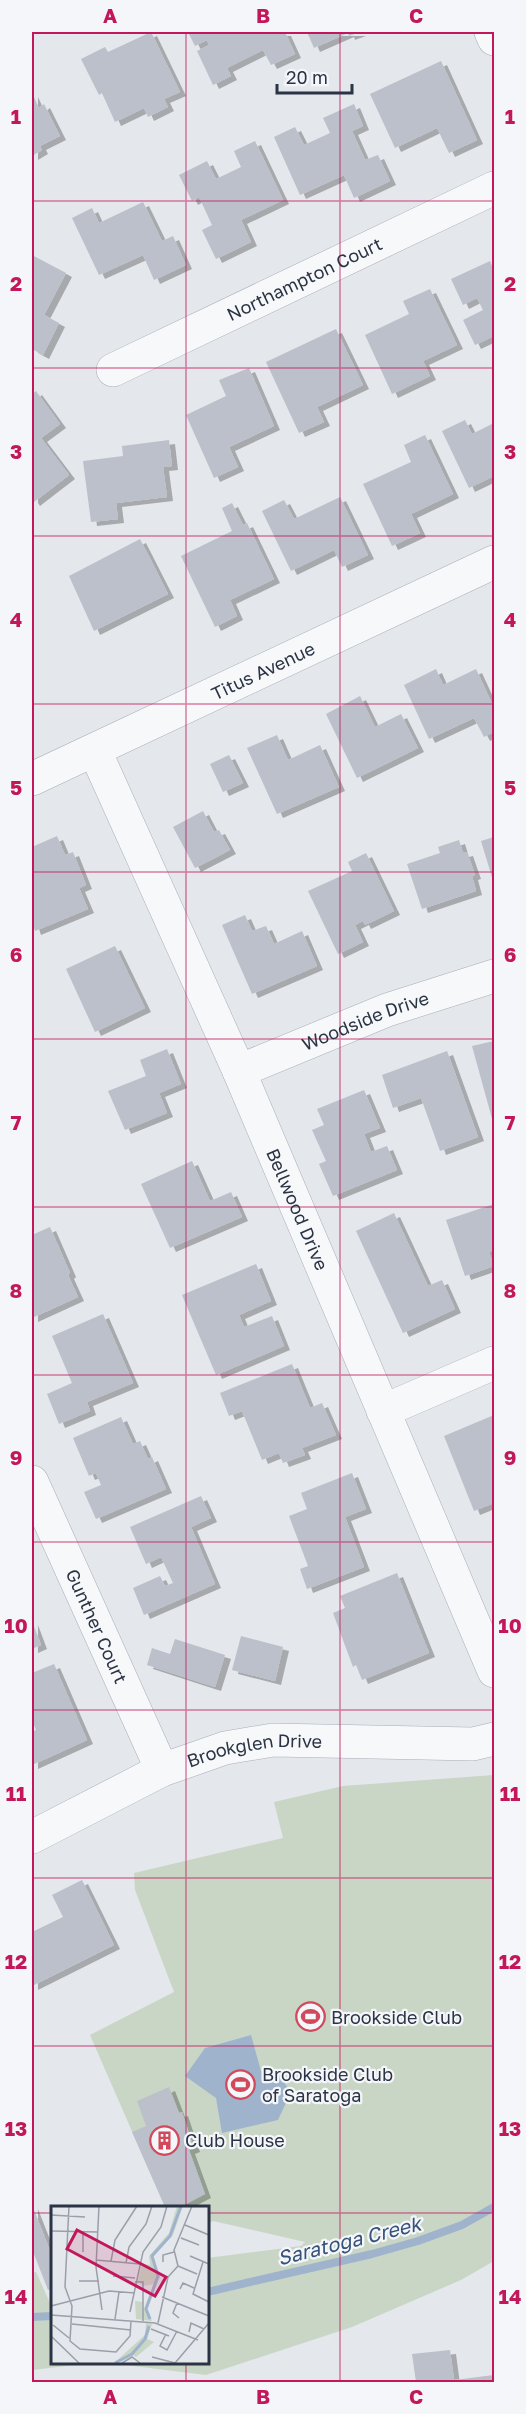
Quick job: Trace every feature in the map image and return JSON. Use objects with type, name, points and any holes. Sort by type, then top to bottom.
[{"type":"street","points":[[491,32],[495,39]]},
{"type":"street","name":"Northampton Court","points":[[113,370],[495,188]]},
{"type":"street","name":"Titus Avenue","points":[[32,779],[495,562]]},
{"type":"street","name":"Bellwood Drive","points":[[95,751],[238,1071],[495,1671]]},
{"type":"street","name":"Woodside Drive","points":[[238,1071],[387,1010],[495,976]]},
{"type":"street","points":[[383,1411],[495,1363]]},
{"type":"street","name":"Gunther Court","points":[[32,1482],[162,1770]]},
{"type":"street","name":"Brookglen Drive","points":[[32,1837],[162,1770],[225,1748],[273,1740],[473,1744],[495,1738]]},
{"type":"green space","name":"Brookside Club","points":[[494,1775],[494,2261],[461,2280],[352,2327],[206,2375],[109,2363],[208,2363],[208,2258],[301,2246],[305,2242],[213,2221],[208,2224],[208,2206],[165,2206],[90,2035],[174,1992],[135,1890],[134,1873],[283,1838],[274,1802],[343,1786]]},
{"type":"green space","points":[[36,2272],[50,2303],[51,2363],[92,2363],[32,2370],[32,2273]]},
{"type":"water","name":"Brookside Club of Saratoga","points":[[251,2035],[261,2071],[278,2074],[291,2092],[278,2120],[222,2133],[216,2098],[185,2076],[205,2048]]},
{"type":"building","points":[[151,32],[180,92],[164,99],[168,107],[148,117],[144,108],[115,122],[102,93],[99,95],[81,59],[105,47],[108,52]]},
{"type":"building","points":[[188,32],[285,32],[295,54],[271,65],[263,50],[227,68],[231,76],[213,85],[197,51],[209,45],[207,40],[195,46]]},
{"type":"building","points":[[307,32],[360,32],[349,36],[348,33],[314,48]]},
{"type":"building","points":[[441,61],[477,140],[449,153],[437,128],[395,148],[370,94]]},
{"type":"building","points":[[32,93],[39,108],[44,104],[60,136],[40,146],[42,150],[32,156]]},
{"type":"building","points":[[354,104],[363,126],[352,131],[365,160],[378,155],[390,181],[354,198],[344,175],[300,195],[274,137],[295,127],[304,145],[330,133],[323,118]]},
{"type":"building","points":[[255,141],[283,200],[241,220],[251,242],[216,259],[202,230],[212,225],[199,197],[192,201],[179,175],[207,161],[216,179],[241,167],[234,151]]},
{"type":"building","points":[[143,202],[162,241],[173,236],[186,265],[154,280],[143,255],[99,275],[72,218],[92,208],[99,223]]},
{"type":"building","points":[[32,255],[66,273],[44,315],[59,323],[43,355],[32,349]]},
{"type":"building","points":[[490,261],[494,271],[494,336],[475,345],[463,320],[483,310],[477,298],[463,305],[451,279]]},
{"type":"building","points":[[430,289],[457,345],[423,361],[430,376],[392,394],[365,335],[409,314],[403,301]]},
{"type":"building","points":[[336,329],[363,385],[317,407],[324,422],[299,433],[266,362]]},
{"type":"building","points":[[249,368],[274,426],[229,447],[238,467],[214,478],[186,415],[226,396],[219,380]]},
{"type":"building","points":[[36,391],[60,424],[41,438],[69,475],[34,502],[32,499],[32,394]]},
{"type":"building","points":[[465,420],[472,434],[494,423],[494,476],[469,488],[442,431]]},
{"type":"building","points":[[425,435],[453,494],[411,514],[420,533],[392,546],[363,484],[411,462],[404,445]]},
{"type":"building","points":[[169,440],[172,466],[163,467],[167,497],[116,503],[118,519],[91,522],[83,461],[123,456],[122,446]]},
{"type":"building","points":[[340,497],[368,555],[342,567],[334,550],[291,571],[262,511],[284,500],[294,519]]},
{"type":"building","points":[[232,503],[243,525],[247,523],[274,579],[230,600],[237,616],[215,627],[181,556],[232,531],[222,508]]},
{"type":"building","points":[[140,539],[168,594],[94,631],[69,576]]},
{"type":"building","points":[[436,669],[443,685],[476,669],[494,708],[494,732],[484,737],[474,718],[429,739],[404,685]]},
{"type":"building","points":[[360,696],[375,727],[401,714],[418,748],[357,778],[326,714]]},
{"type":"building","points":[[277,735],[288,760],[320,745],[339,787],[277,814],[247,748]]},
{"type":"building","points":[[229,755],[243,783],[223,792],[210,764]]},
{"type":"building","points":[[203,811],[214,832],[219,830],[230,850],[195,868],[173,827]]},
{"type":"building","points":[[57,836],[65,855],[73,852],[86,885],[79,888],[88,909],[35,931],[32,922],[32,847]]},
{"type":"building","points":[[494,837],[494,884],[481,841]]},
{"type":"building","points":[[459,840],[463,853],[467,852],[475,875],[472,876],[476,891],[422,909],[407,864],[440,853],[438,847]]},
{"type":"building","points":[[366,853],[394,911],[365,925],[363,921],[355,925],[363,942],[338,954],[308,891],[352,871],[348,862]]},
{"type":"building","points":[[245,915],[252,931],[266,926],[274,944],[302,931],[317,966],[252,994],[222,925]]},
{"type":"building","points":[[115,946],[145,1008],[95,1032],[66,969]]},
{"type":"building","points":[[494,1041],[494,1126],[472,1046]]},
{"type":"building","points":[[167,1049],[181,1084],[159,1093],[167,1113],[125,1130],[108,1091],[146,1076],[140,1060]]},
{"type":"building","points":[[447,1051],[478,1137],[440,1151],[421,1098],[393,1108],[382,1075]]},
{"type":"building","points":[[364,1090],[380,1128],[364,1134],[371,1152],[387,1146],[397,1170],[333,1196],[319,1164],[326,1161],[312,1130],[324,1125],[317,1109]]},
{"type":"building","points":[[192,1161],[210,1201],[231,1192],[242,1217],[170,1248],[141,1184]]},
{"type":"building","points":[[494,1204],[494,1250],[489,1252],[494,1266],[465,1276],[446,1220]]},
{"type":"building","points":[[394,1213],[428,1286],[442,1280],[455,1309],[403,1333],[356,1231]]},
{"type":"building","points":[[50,1227],[78,1297],[32,1318],[32,1235]]},
{"type":"building","points":[[256,1264],[271,1301],[239,1315],[244,1327],[272,1316],[284,1346],[216,1375],[182,1295]]},
{"type":"building","points":[[103,1314],[133,1383],[87,1402],[90,1411],[59,1424],[47,1394],[72,1383],[52,1336]]},
{"type":"building","points":[[292,1364],[310,1408],[322,1403],[336,1435],[302,1448],[305,1455],[283,1463],[279,1453],[262,1460],[242,1411],[229,1416],[220,1393]]},
{"type":"building","points":[[494,1415],[494,1503],[474,1511],[444,1436]]},
{"type":"building","points":[[121,1417],[133,1444],[140,1441],[148,1459],[152,1457],[166,1489],[96,1519],[84,1492],[101,1485],[96,1473],[89,1476],[73,1438]]},
{"type":"building","points":[[352,1473],[366,1509],[345,1517],[364,1567],[307,1589],[300,1569],[308,1566],[289,1516],[307,1509],[301,1493]]},
{"type":"building","points":[[201,1496],[211,1518],[191,1527],[215,1584],[144,1615],[133,1588],[160,1576],[165,1586],[173,1583],[161,1557],[146,1564],[130,1527]]},
{"type":"building","points":[[397,1573],[429,1653],[362,1680],[356,1665],[353,1667],[333,1613],[345,1608],[340,1596]]},
{"type":"building","points":[[32,1621],[41,1645],[32,1649]]},
{"type":"building","points":[[241,1636],[283,1647],[275,1681],[232,1670]]},
{"type":"building","points":[[175,1639],[225,1655],[215,1687],[147,1665],[152,1648],[170,1654]]},
{"type":"building","points":[[54,1664],[87,1740],[32,1765],[32,1732],[36,1730],[32,1720],[32,1673]]},
{"type":"building","points":[[82,1880],[114,1945],[32,1986],[32,1932],[63,1917],[52,1895]]},
{"type":"building","name":"Club House","points":[[169,2087],[179,2113],[182,2112],[194,2148],[189,2150],[205,2194],[182,2206],[165,2206],[132,2132],[146,2126],[137,2101]]},
{"type":"building","points":[[32,2205],[51,2253],[51,2289],[48,2290],[32,2249]]},
{"type":"building","points":[[450,2350],[454,2380],[494,2375],[494,2382],[416,2382],[412,2354]]},
{"type":"waterway","name":"Saratoga Creek","points":[[208,2292],[372,2254],[418,2241],[462,2225],[494,2207]]},
{"type":"waterway","name":"Saratoga Creek","points":[[32,2317],[51,2316]]},
{"type":"place","name":"Brookside Club","points":[[310,2017]]},
{"type":"place","name":"Brookside Club of Saratoga","points":[[241,2084]]},
{"type":"place","name":"Club House","points":[[164,2140]]}]
